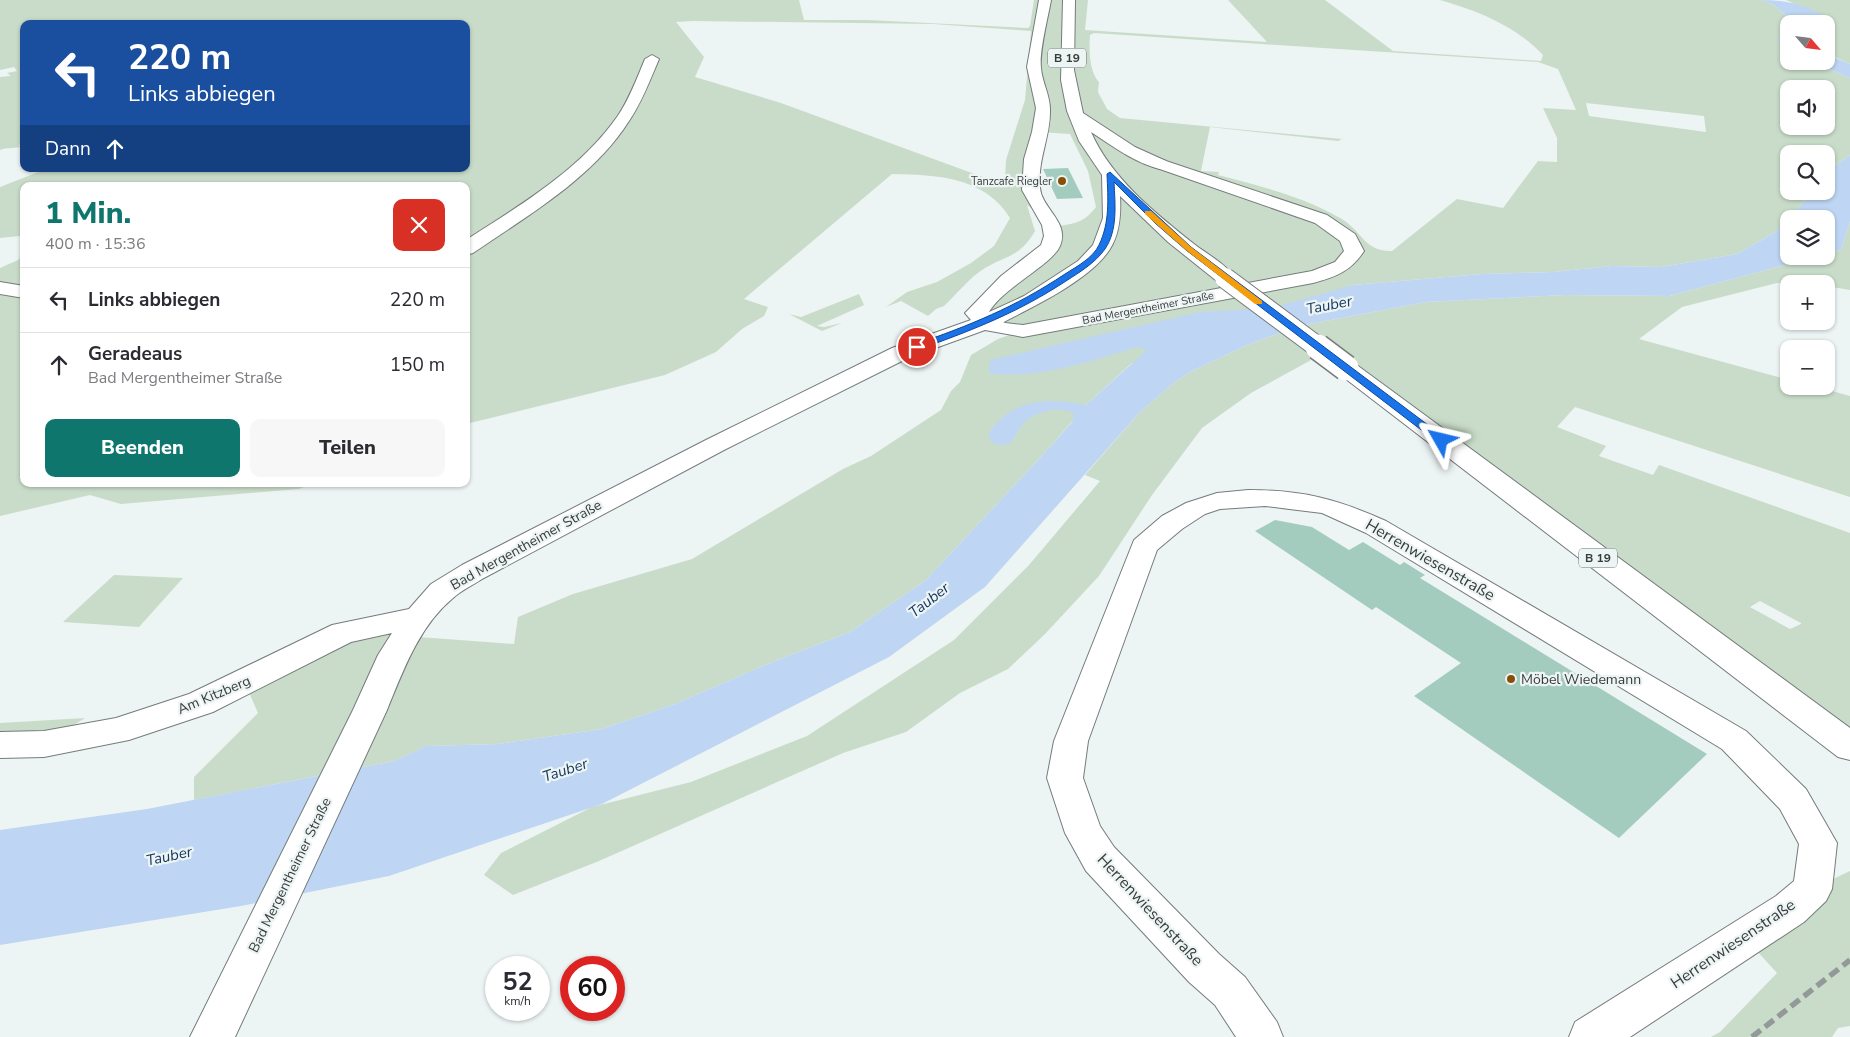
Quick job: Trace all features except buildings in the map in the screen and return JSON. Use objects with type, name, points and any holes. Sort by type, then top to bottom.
[{"type":"street","points":[[1045,0],[1034,67],[1043,108],[1040,132],[1032,159],[1031,190],[1051,225],[1053,236],[1050,247],[1008,280],[979,307],[976,313],[984,323],[1031,300],[1085,265],[1102,248],[1112,218],[1110,174]]},
{"type":"street","name":"B 19","points":[[1069,0],[1068,82],[1075,114],[1086,138],[1110,174],[1158,222],[1225,278],[1850,747]]},
{"type":"street","points":[[470,246],[570,174],[599,147],[622,120],[652,60]]},
{"type":"street","name":"Bad Mergentheimer Straße","points":[[212,1037],[370,710],[394,655],[419,617],[442,591],[472,572],[553,528],[900,353],[984,323],[1005,330],[1023,331],[1283,283],[1324,273],[1341,267],[1350,260],[1354,251],[1348,238],[1321,219],[1160,164],[1128,150],[1075,114]]},
{"type":"street","points":[[0,288],[20,291]]},
{"type":"street","name":"Herrenwiesenstraße","points":[[1262,1037],[1230,991],[1204,968],[1150,909],[1100,859],[1084,833],[1071,800],[1065,778],[1071,741],[1144,546],[1168,524],[1204,504],[1241,499],[1278,499],[1327,506],[1376,527],[1734,740],[1793,799],[1818,843],[1812,889],[1790,908],[1591,1037]]},
{"type":"street","name":"Am Kitzberg","points":[[0,744],[44,744],[117,730],[201,703],[344,633],[419,617]]},
{"type":"green space","points":[[0,0],[799,0],[804,20],[868,20],[1028,28],[1030,26],[1034,0],[1088,0],[1085,30],[1267,42],[1228,0],[1325,0],[1393,51],[1541,61],[1543,55],[1509,28],[1468,9],[1440,0],[1761,0],[1774,5],[1785,15],[1780,15],[1780,36],[1778,40],[1780,42],[1780,70],[1831,70],[1850,78],[1850,155],[1835,166],[1835,145],[1780,145],[1780,200],[1806,200],[1796,210],[1780,210],[1780,227],[1774,233],[1737,254],[1661,267],[1612,266],[1553,272],[1482,274],[1353,285],[1146,364],[1132,363],[1086,405],[1051,446],[925,581],[850,632],[765,665],[675,704],[602,729],[498,744],[427,746],[394,761],[194,800],[194,777],[258,713],[245,683],[282,665],[419,617],[419,637],[514,644],[518,617],[573,594],[692,559],[843,469],[871,456],[941,410],[951,391],[960,382],[971,355],[998,339],[1021,331],[976,313],[1039,257],[1058,226],[1080,221],[1088,216],[1096,207],[1088,171],[1070,134],[1040,132],[1032,159],[1048,219],[1027,205],[1035,231],[1024,246],[979,272],[944,306],[936,309],[928,316],[901,301],[886,307],[907,292],[937,282],[971,263],[994,246],[1010,218],[999,204],[973,186],[942,177],[892,174],[744,299],[768,307],[764,316],[742,329],[716,352],[665,375],[470,423],[470,182],[20,182],[20,236],[0,238],[0,187],[38,172],[470,172],[470,20],[20,20],[20,145],[18,146],[20,146],[0,150],[0,77],[11,76],[7,73],[17,71],[14,67],[0,70]],"holes":[[[676,22],[933,24],[1031,31],[1025,100],[1006,160],[1005,180],[999,183],[781,103],[695,77],[704,57]],[[1094,33],[1538,62],[1558,69],[1576,110],[1543,108],[1557,138],[1557,162],[1538,161],[1503,208],[1457,199],[1392,251],[1375,248],[1347,223],[1326,210],[1280,192],[1218,175],[1219,172],[1201,171],[1210,127],[1338,141],[1342,139],[1120,118],[1107,109],[1098,92],[1099,82],[1093,72],[1090,60],[1090,35]],[[1586,103],[1704,116],[1706,132],[1589,116]]]},
{"type":"green space","points":[[1786,0],[1850,0],[1850,64],[1835,57],[1835,15],[1818,15]]},
{"type":"green space","points":[[1850,221],[1850,290],[1835,288],[1835,275],[1780,275],[1780,283],[1682,307],[1639,339],[1780,378],[1780,395],[1835,395],[1835,392],[1850,396],[1850,497],[1575,407],[1557,427],[1606,446],[1599,456],[1653,475],[1659,465],[1850,533],[1850,747],[1346,368],[1313,359],[1251,393],[1202,428],[1152,495],[1099,576],[1045,634],[1008,669],[960,693],[906,732],[843,753],[599,861],[513,895],[484,875],[501,853],[592,807],[691,782],[807,736],[954,640],[1029,565],[1100,481],[1085,475],[1140,412],[1175,382],[1190,372],[1247,345],[1299,326],[1426,302],[1565,295],[1669,296],[1784,265],[1835,265],[1835,252],[1841,250]],"holes":[[[1760,601],[1801,624],[1790,629],[1750,607]]]},
{"type":"green space","points":[[20,258],[20,487],[304,487],[299,489],[121,504],[90,495],[0,516],[0,268]]},
{"type":"green space","points":[[859,294],[864,305],[817,326],[824,327],[842,323],[822,331],[789,314],[801,317]]},
{"type":"green space","points":[[114,575],[183,578],[139,627],[63,622]]},
{"type":"green space","points":[[85,718],[44,744],[0,745],[0,723]]},
{"type":"green space","points":[[1850,871],[1850,1026],[1838,1028],[1832,1037],[1711,1037],[1720,1032],[1777,973],[1745,938],[1812,889]]},
{"type":"water","points":[[1761,0],[1788,2],[1806,7],[1822,15],[1785,15],[1774,5]]},
{"type":"water","points":[[1835,58],[1850,64],[1850,78],[1831,70],[1835,70]]},
{"type":"water","points":[[1850,155],[1850,221],[1841,250],[1835,252],[1835,210],[1796,210],[1806,200],[1835,200],[1835,166]]},
{"type":"water","name":"Tauber","points":[[1780,227],[1780,265],[1784,265],[1669,296],[1565,295],[1426,302],[1299,326],[1247,345],[1190,372],[1175,382],[1140,412],[985,587],[889,657],[602,804],[389,876],[241,906],[0,945],[0,830],[147,809],[394,761],[426,746],[498,744],[602,729],[675,704],[765,665],[850,632],[925,581],[1051,446],[1072,422],[1074,414],[1062,410],[1049,410],[1037,414],[1026,421],[1010,443],[1005,445],[991,442],[989,433],[998,421],[1020,407],[1032,403],[1058,402],[1086,405],[1147,350],[1137,347],[1064,368],[1027,374],[989,373],[990,360],[1200,312],[1272,308],[1353,285],[1482,274],[1553,272],[1612,266],[1661,267],[1737,254],[1774,233]]},
{"type":"railway","points":[[1752,1037],[1850,960]]},
{"type":"slow traffic","points":[[1148,213],[1188,249],[1259,302]]},
{"type":"place","name":"Tanzcafe Riegler","points":[[1062,181]]},
{"type":"place","name":"Möbel Wiedemann","points":[[1511,679]]},
{"type":"route","points":[[917,347],[984,323],[1031,300],[1085,265],[1102,248],[1112,218],[1110,174],[1188,249],[1441,440]]}]
